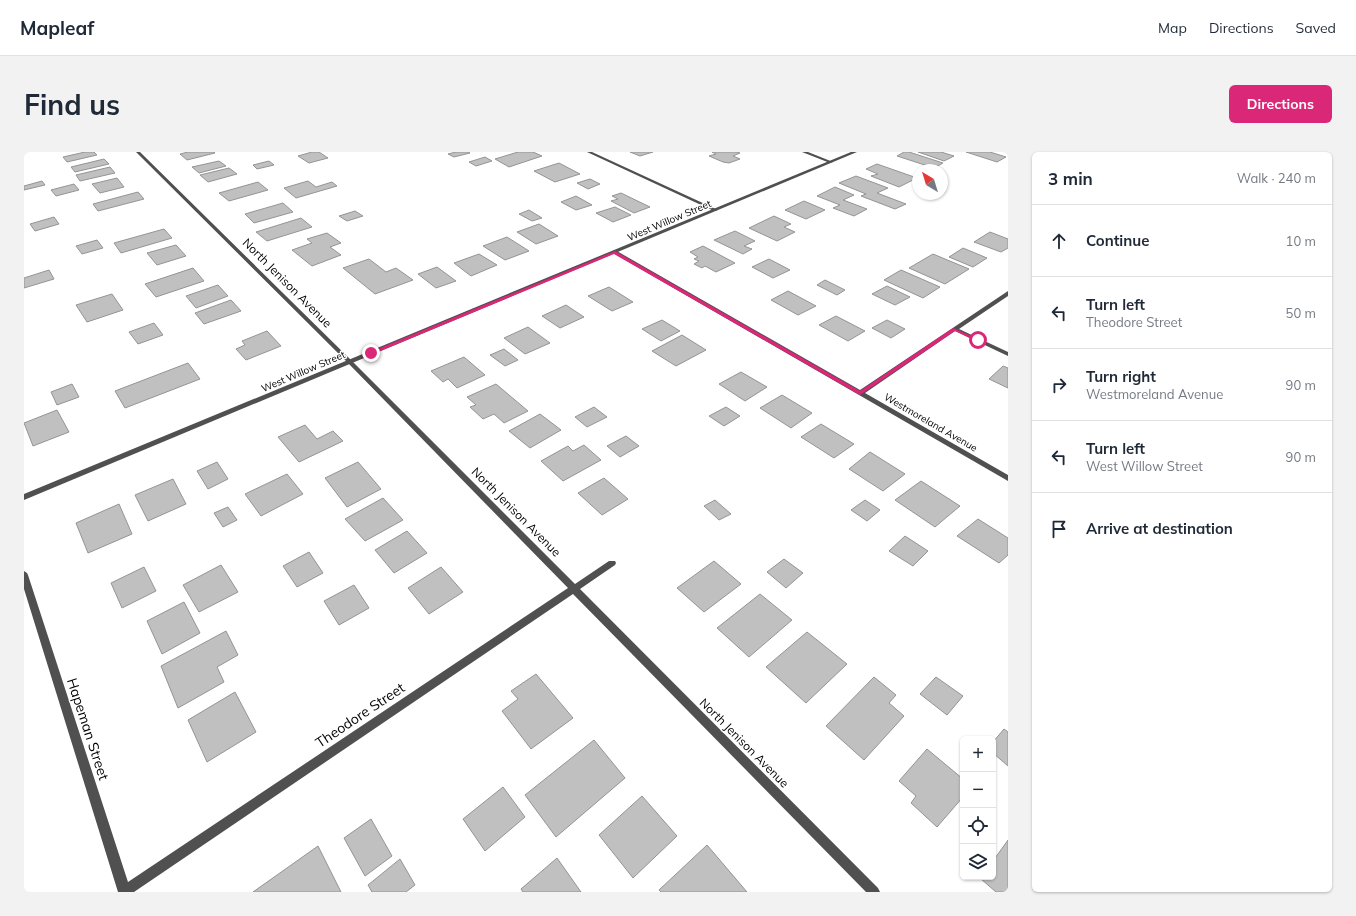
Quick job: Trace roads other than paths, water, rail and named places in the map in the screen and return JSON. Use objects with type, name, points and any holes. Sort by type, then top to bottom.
[{"type":"street","name":"North Jenison Avenue","points":[[138,152],[350,362],[874,892]]},
{"type":"street","points":[[589,152],[716,210]]},
{"type":"street","points":[[804,152],[831,162]]},
{"type":"street","name":"West Willow Street","points":[[24,497],[856,152]]},
{"type":"street","name":"Westmoreland Avenue","points":[[615,252],[1008,478]]},
{"type":"street","points":[[860,393],[1008,293]]},
{"type":"street","points":[[955,329],[1008,354]]},
{"type":"street","name":"Theodore Street","points":[[125,892],[612,563]]},
{"type":"street","name":"Hapeman Street","points":[[24,575],[125,892]]}]
